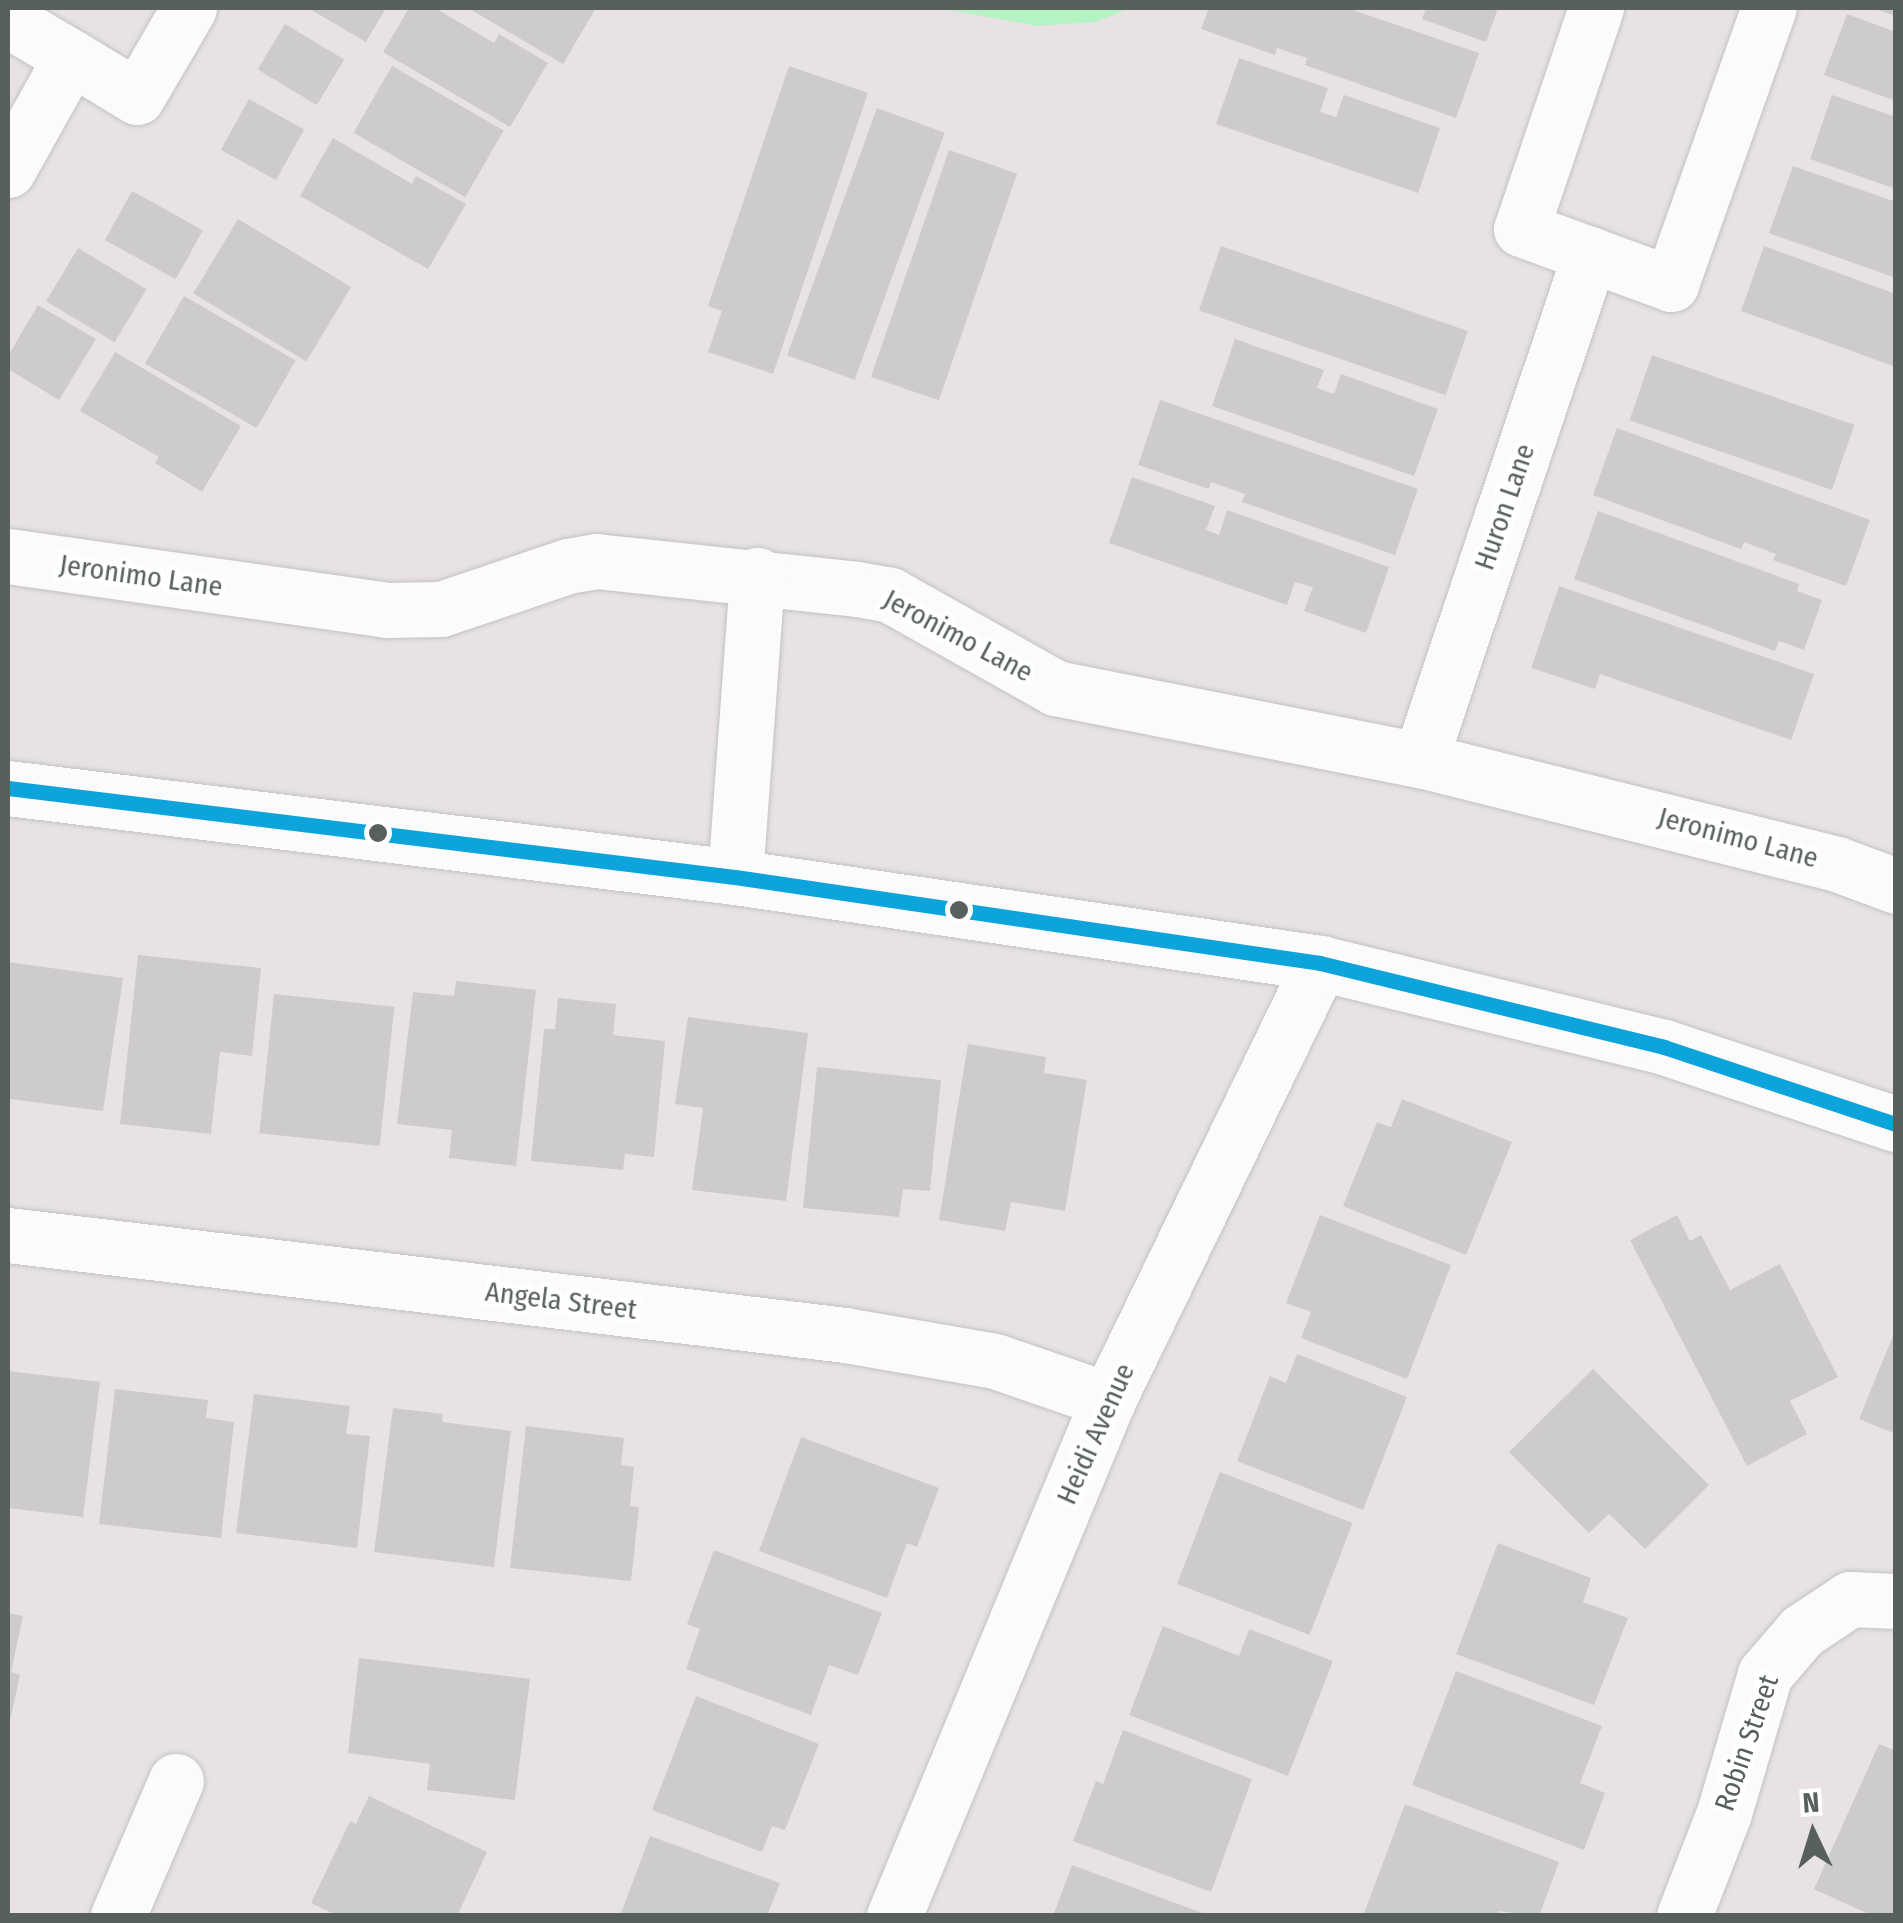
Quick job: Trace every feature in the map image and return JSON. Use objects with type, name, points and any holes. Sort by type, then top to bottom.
[{"type":"street","points":[[14,8],[8,19],[137,97],[189,8]]},
{"type":"street","points":[[1596,8],[1521,229],[1670,284],[1769,8]]},
{"type":"street","points":[[8,170],[71,57]]},
{"type":"street","name":"Huron Lane","points":[[1420,760],[1590,254]]},
{"type":"street","name":"Jeronimo Lane","points":[[8,556],[386,610],[441,609],[568,566],[596,561],[757,575],[890,595],[1056,688],[1420,760],[1837,864],[1896,886]]},
{"type":"street","points":[[735,877],[757,575]]},
{"type":"street","points":[[8,788],[735,877],[1320,963],[1664,1047],[1896,1124]]},
{"type":"street","name":"Heidi Avenue","points":[[894,1916],[1108,1400],[1320,963]]},
{"type":"street","name":"Angela Street","points":[[8,1234],[846,1335],[995,1362],[1108,1400]]},
{"type":"street","name":"Robin Street","points":[[1684,1916],[1724,1813],[1765,1674],[1802,1631],[1873,1600]]},
{"type":"street","points":[[118,1916],[176,1780]]},
{"type":"shaded area","points":[[938,8],[1130,8],[1096,22],[1037,26]]},
{"type":"building","points":[[308,8],[386,8],[366,42]]},
{"type":"building","points":[[409,8],[435,8],[494,43],[499,34],[548,63],[510,127],[383,52]]},
{"type":"building","points":[[468,8],[596,8],[563,64]]},
{"type":"building","points":[[1209,8],[1347,8],[1479,53],[1456,118],[1305,65],[1307,58],[1277,48],[1275,55],[1201,29]]},
{"type":"building","points":[[1426,8],[1498,8],[1486,42],[1422,19]]},
{"type":"building","points":[[1872,8],[1896,8],[1896,16]]},
{"type":"building","points":[[1847,14],[1896,32],[1896,101],[1824,75]]},
{"type":"building","points":[[285,24],[344,60],[317,105],[258,69]]},
{"type":"building","points":[[1239,58],[1328,88],[1320,112],[1336,117],[1344,95],[1440,128],[1418,193],[1216,124]]},
{"type":"building","points":[[392,66],[504,130],[465,197],[354,133]]},
{"type":"building","points":[[789,66],[868,93],[773,374],[708,352],[722,311],[708,306]]},
{"type":"building","points":[[1832,95],[1896,117],[1896,189],[1810,159]]},
{"type":"building","points":[[249,99],[304,130],[276,180],[221,150]]},
{"type":"building","points":[[877,108],[945,133],[855,380],[787,355]]},
{"type":"building","points":[[333,138],[412,184],[416,176],[466,204],[428,269],[300,196]]},
{"type":"building","points":[[949,150],[1017,173],[939,400],[871,377]]},
{"type":"building","points":[[1793,166],[1896,202],[1896,278],[1769,233]]},
{"type":"building","points":[[132,191],[203,230],[176,279],[105,240]]},
{"type":"building","points":[[238,219],[351,287],[306,362],[193,294]]},
{"type":"building","points":[[1221,246],[1468,331],[1446,395],[1199,310]]},
{"type":"building","points":[[1764,246],[1896,294],[1896,367],[1741,311]]},
{"type":"building","points":[[78,248],[147,289],[115,342],[46,301]]},
{"type":"building","points":[[184,296],[296,360],[257,428],[145,364]]},
{"type":"building","points":[[38,305],[96,339],[59,400],[8,369],[8,356]]},
{"type":"building","points":[[1235,339],[1324,370],[1317,388],[1334,394],[1341,374],[1438,409],[1414,476],[1212,406]]},
{"type":"building","points":[[115,352],[241,426],[202,492],[155,463],[159,457],[80,411]]},
{"type":"building","points":[[1652,355],[1854,425],[1832,490],[1630,420]]},
{"type":"building","points":[[1160,400],[1418,489],[1395,555],[1242,502],[1245,494],[1211,482],[1209,489],[1138,465]]},
{"type":"building","points":[[1617,428],[1870,520],[1846,586],[1773,560],[1776,554],[1744,542],[1741,549],[1593,495]]},
{"type":"building","points":[[1132,477],[1215,506],[1206,530],[1219,535],[1227,510],[1389,567],[1366,633],[1304,611],[1313,587],[1295,582],[1287,605],[1109,543]]},
{"type":"building","points":[[1598,511],[1799,584],[1797,591],[1822,600],[1804,650],[1779,641],[1775,651],[1574,579]]},
{"type":"building","points":[[1559,586],[1814,674],[1791,740],[1600,674],[1595,689],[1531,668]]},
{"type":"building","points":[[138,955],[261,968],[252,1056],[220,1052],[211,1134],[120,1124]]},
{"type":"building","points":[[8,962],[123,978],[103,1111],[10,1099]]},
{"type":"building","points":[[456,981],[536,990],[516,1166],[449,1158],[452,1130],[397,1124],[413,992],[454,996]]},
{"type":"building","points":[[274,994],[394,1007],[380,1146],[259,1133]]},
{"type":"building","points":[[558,998],[616,1004],[613,1035],[665,1041],[654,1157],[625,1154],[623,1170],[531,1161],[544,1029],[555,1029]]},
{"type":"building","points":[[688,1017],[808,1033],[786,1201],[692,1190],[703,1108],[675,1104]]},
{"type":"building","points":[[968,1044],[1046,1057],[1044,1073],[1087,1080],[1065,1211],[1011,1202],[1005,1231],[939,1220]]},
{"type":"building","points":[[817,1067],[941,1080],[930,1191],[903,1189],[899,1217],[803,1208]]},
{"type":"building","points":[[1402,1099],[1512,1142],[1466,1255],[1343,1206],[1377,1122],[1391,1127]]},
{"type":"building","points":[[1320,1215],[1451,1265],[1407,1379],[1301,1338],[1311,1312],[1286,1303]]},
{"type":"building","points":[[1677,1215],[1690,1241],[1701,1235],[1730,1290],[1780,1264],[1838,1377],[1790,1401],[1807,1434],[1747,1466],[1630,1240]]},
{"type":"building","points":[[1896,1331],[1896,1434],[1859,1419]]},
{"type":"building","points":[[1297,1354],[1407,1397],[1363,1510],[1237,1461],[1270,1376],[1286,1383]]},
{"type":"building","points":[[1593,1369],[1709,1485],[1645,1549],[1609,1514],[1589,1533],[1509,1452]]},
{"type":"building","points":[[8,1371],[100,1382],[83,1517],[8,1508]]},
{"type":"building","points":[[115,1389],[208,1400],[206,1418],[234,1422],[221,1538],[99,1524]]},
{"type":"building","points":[[254,1394],[350,1406],[346,1434],[370,1436],[357,1548],[236,1533]]},
{"type":"building","points":[[393,1408],[443,1414],[442,1422],[511,1431],[494,1567],[374,1552]]},
{"type":"building","points":[[526,1426],[624,1438],[621,1465],[634,1467],[630,1506],[639,1507],[631,1581],[510,1568]]},
{"type":"building","points":[[801,1437],[939,1488],[917,1547],[907,1543],[887,1598],[759,1551]]},
{"type":"building","points":[[1220,1472],[1353,1523],[1310,1635],[1177,1584]]},
{"type":"building","points":[[1498,1543],[1591,1578],[1583,1602],[1628,1618],[1594,1705],[1456,1654]]},
{"type":"building","points":[[714,1550],[882,1613],[858,1675],[829,1665],[811,1715],[686,1669],[700,1629],[687,1624]]},
{"type":"building","points":[[8,1613],[23,1616],[11,1672],[20,1675],[9,1725]]},
{"type":"building","points":[[1163,1626],[1239,1656],[1249,1629],[1333,1661],[1288,1776],[1129,1715]]},
{"type":"building","points":[[359,1658],[530,1679],[515,1800],[427,1790],[430,1764],[348,1753]]},
{"type":"building","points":[[1456,1671],[1602,1726],[1580,1783],[1605,1793],[1584,1850],[1412,1785]]},
{"type":"building","points":[[696,1696],[819,1744],[785,1830],[772,1826],[762,1852],[652,1810]]},
{"type":"building","points":[[1123,1730],[1252,1779],[1211,1892],[1073,1841],[1096,1781],[1103,1784]]},
{"type":"building","points":[[1879,1744],[1896,1751],[1896,1916],[1873,1916],[1814,1889]]},
{"type":"building","points":[[369,1796],[487,1852],[457,1916],[338,1916],[311,1903],[350,1821],[356,1824]]},
{"type":"building","points":[[1405,1804],[1559,1862],[1539,1916],[1499,1911],[1498,1916],[1363,1916]]},
{"type":"building","points":[[650,1836],[780,1883],[767,1916],[620,1916]]},
{"type":"building","points":[[1072,1865],[1208,1915],[1208,1916],[1053,1916]]},
{"type":"transit line","points":[[8,788],[735,877],[1320,963],[1664,1047],[1896,1124]]}]
